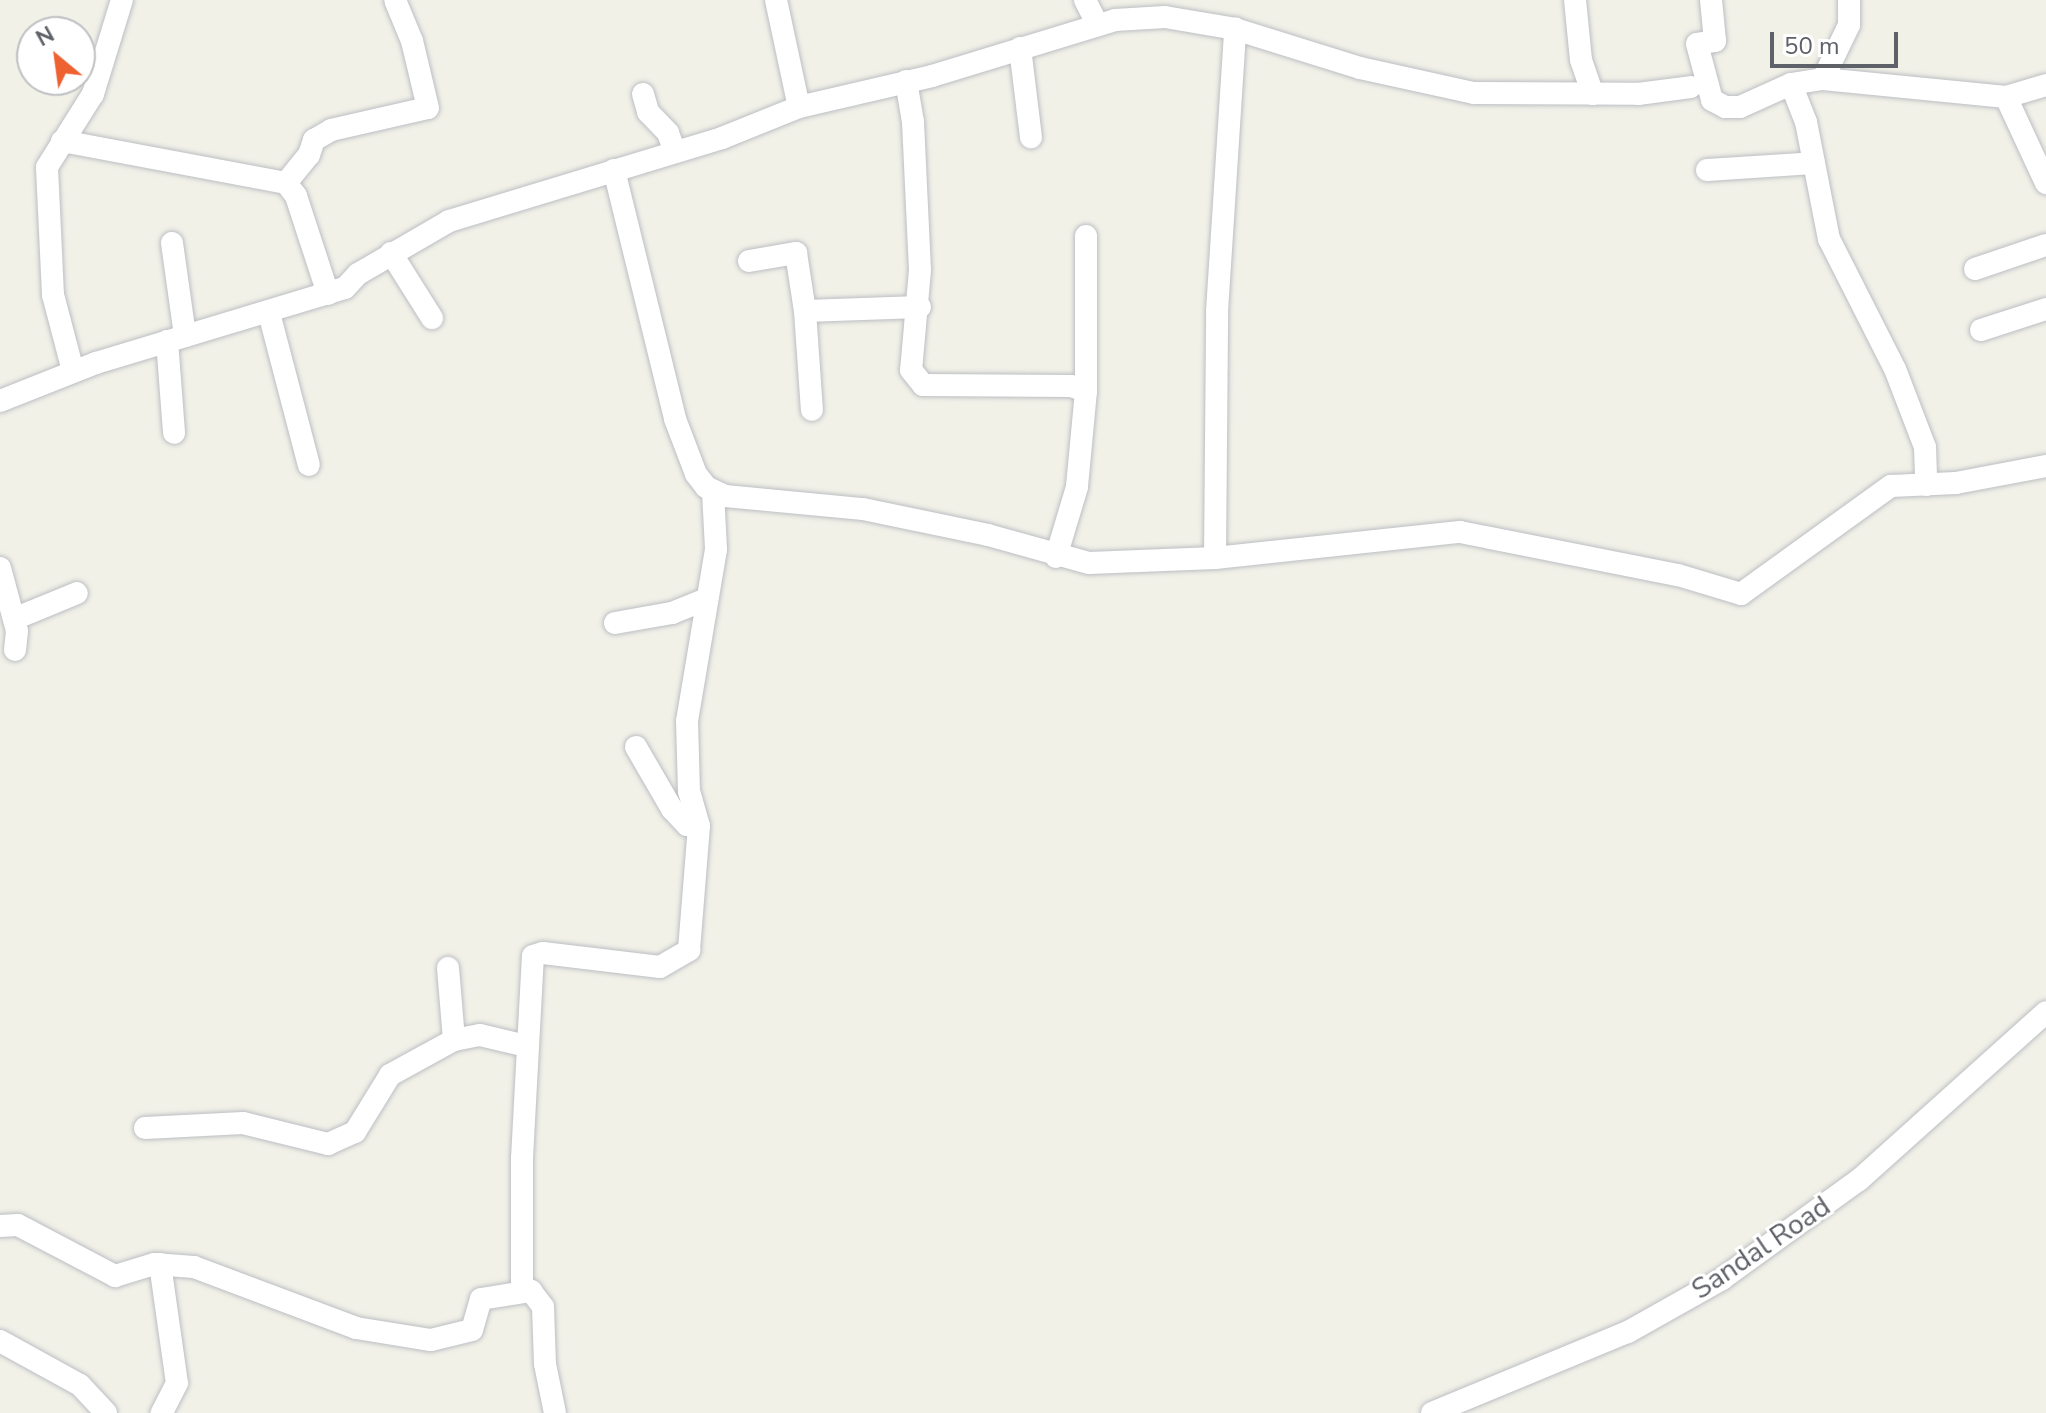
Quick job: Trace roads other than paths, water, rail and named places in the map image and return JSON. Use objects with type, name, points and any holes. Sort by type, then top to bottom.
[{"type":"street","points":[[73,371],[53,295],[47,167],[93,94],[122,0]]},
{"type":"street","points":[[286,183],[309,155],[314,140],[331,130],[428,108],[412,41],[395,0]]},
{"type":"street","points":[[776,0],[799,107]]},
{"type":"street","points":[[1085,0],[1098,25]]},
{"type":"street","points":[[1575,0],[1581,60],[1593,94]]},
{"type":"street","points":[[1711,0],[1715,41],[1697,44],[1712,100],[1740,107],[1791,84],[1823,79],[2006,97],[2046,85]]},
{"type":"street","points":[[1823,79],[1849,25],[1849,0]]},
{"type":"street","points":[[0,401],[73,371],[345,288],[391,253],[449,221],[675,152],[799,107],[906,81],[1098,25],[1165,17],[1235,29],[1360,68],[1474,93],[1593,94],[1691,87]]},
{"type":"street","points":[[1215,558],[1217,311],[1235,29]]},
{"type":"street","points":[[1020,48],[1031,137]]},
{"type":"street","points":[[906,81],[913,122],[920,307],[911,370],[916,382],[1071,386],[1086,391]]},
{"type":"street","points":[[1791,84],[1814,163],[1829,239],[1895,369],[1925,447],[1926,485]]},
{"type":"street","points":[[643,94],[648,112],[668,133],[675,152]]},
{"type":"street","points":[[2006,97],[2046,183]]},
{"type":"street","points":[[62,141],[286,183],[296,196],[328,294]]},
{"type":"street","points":[[1707,170],[1814,163]]},
{"type":"street","points":[[614,170],[662,377],[696,474],[713,491],[863,509],[988,535],[1056,557],[1089,563],[1215,558],[1460,532],[1678,575],[1741,594],[1883,490],[2046,466]]},
{"type":"street","points":[[1056,557],[1077,487],[1086,391],[1086,236]]},
{"type":"street","points":[[172,243],[176,338],[174,433]]},
{"type":"street","points":[[1975,269],[2046,245]]},
{"type":"street","points":[[391,253],[432,318]]},
{"type":"street","points":[[749,261],[796,253],[805,311],[812,410]]},
{"type":"street","points":[[805,311],[920,307]]},
{"type":"street","points":[[1981,330],[2046,309]]},
{"type":"street","points":[[269,313],[309,465]]},
{"type":"street","points":[[522,1291],[526,1046],[536,953],[660,967],[685,957],[691,943],[691,880],[699,826],[689,792],[687,721],[716,549],[713,491]]},
{"type":"street","points":[[0,568],[14,619],[15,650]]},
{"type":"street","points":[[14,619],[77,593]]},
{"type":"street","points":[[615,623],[672,613],[707,599]]},
{"type":"street","points":[[636,747],[672,809],[687,825],[699,826]]},
{"type":"street","points":[[448,968],[454,1040]]},
{"type":"street","name":"Sandal Road","points":[[1432,1413],[1472,1392],[1628,1332],[1722,1279],[1859,1180],[2046,1012]]},
{"type":"street","points":[[145,1128],[243,1123],[311,1143],[345,1139],[366,1118],[390,1075],[454,1040],[480,1035],[526,1046]]},
{"type":"street","points":[[0,1226],[18,1225],[115,1276],[160,1264],[194,1267],[356,1328],[431,1340],[472,1330],[481,1299],[522,1291],[534,1293],[541,1301],[545,1364],[555,1413]]},
{"type":"street","points":[[160,1264],[177,1383],[162,1413]]},
{"type":"street","points":[[0,1341],[80,1385],[106,1413]]}]
